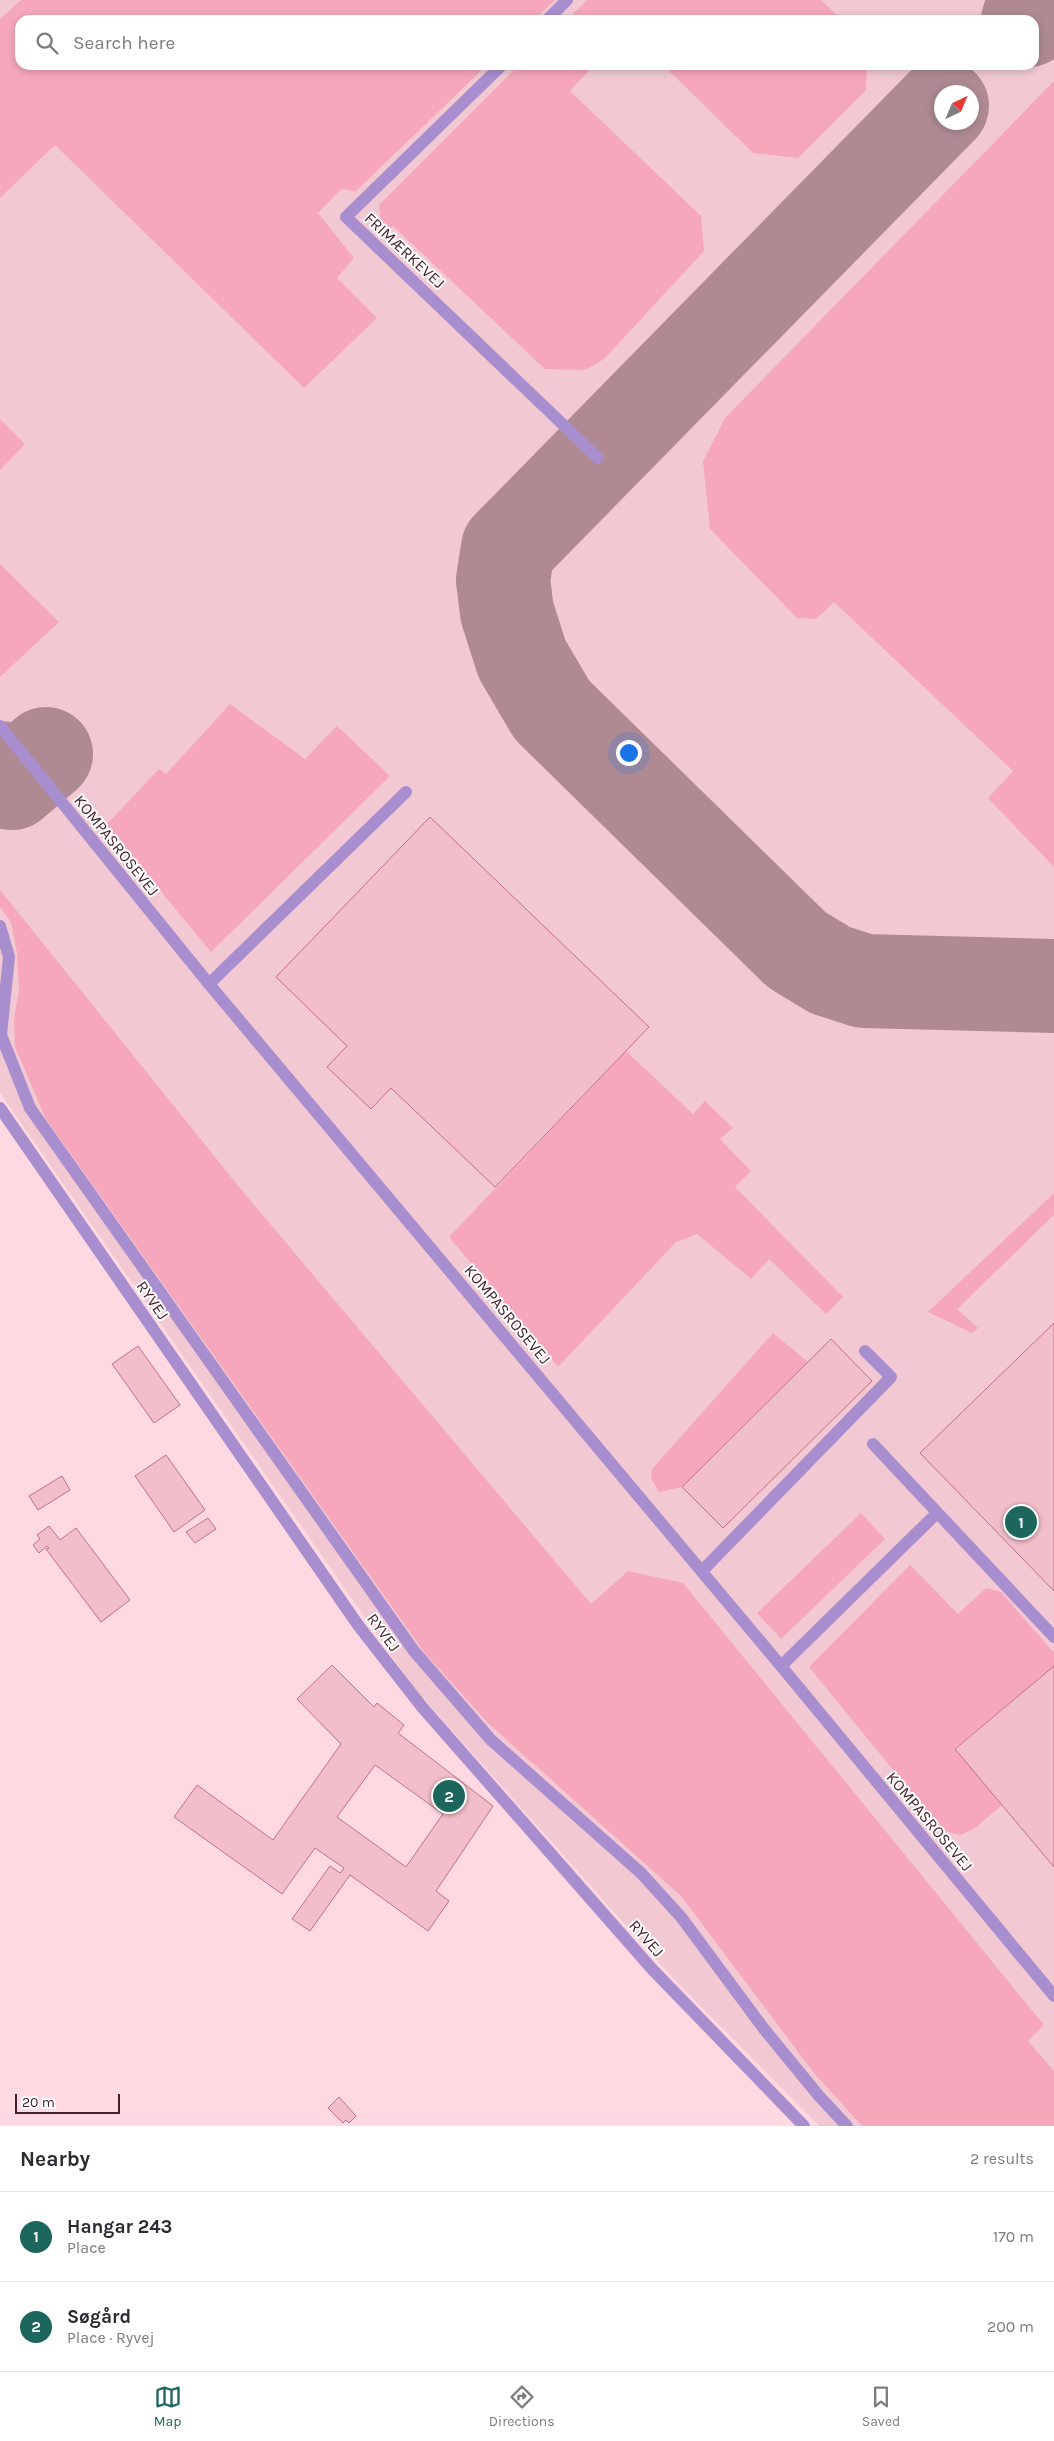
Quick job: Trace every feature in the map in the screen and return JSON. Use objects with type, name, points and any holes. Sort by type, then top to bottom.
[{"type":"street","points":[[552,15],[567,0]]},
{"type":"street","name":"FRIMÆRKEVEJ","points":[[497,70],[346,217],[598,458]]},
{"type":"street","name":"KOMPASROSEVEJ","points":[[0,726],[209,984],[702,1571],[1054,1996]]},
{"type":"street","points":[[209,984],[406,792]]},
{"type":"street","points":[[0,926],[9,957],[0,1035],[30,1108],[408,1643],[491,1740],[647,1880],[681,1917],[812,2089],[847,2126]]},
{"type":"street","name":"RYVEJ","points":[[0,1108],[352,1617],[422,1707],[652,1969],[804,2126]]},
{"type":"street","points":[[702,1571],[891,1377],[865,1350]]},
{"type":"street","points":[[873,1444],[1054,1637]]},
{"type":"street","points":[[781,1666],[937,1513]]},
{"type":"shaded area","points":[[0,0],[1054,0],[1054,2126],[819,2126],[672,1977],[414,1688],[0,1093]]},
{"type":"shaded area","points":[[21,0],[555,0],[539,15],[15,15],[15,70],[482,70],[356,191],[341,189],[318,213],[354,258],[337,278],[377,318],[304,388],[55,145],[0,198],[0,19]]},
{"type":"shaded area","points":[[587,0],[821,0],[837,15],[574,15],[573,14]]},
{"type":"shaded area","points":[[514,70],[589,70],[570,91],[701,216],[704,251],[604,359],[585,370],[545,369],[393,226],[382,235],[379,205]]},
{"type":"shaded area","points":[[668,70],[867,70],[866,90],[798,158],[753,153]]},
{"type":"shaded area","points":[[1054,81],[1054,867],[988,798],[1013,771],[834,602],[816,619],[797,618],[710,529],[703,461],[725,418]]},
{"type":"shaded area","points":[[0,419],[25,444],[0,470]]},
{"type":"shaded area","points":[[0,564],[59,622],[0,677]]},
{"type":"shaded area","points":[[230,704],[305,759],[337,726],[390,776],[211,952],[106,825],[159,769],[166,774]]},
{"type":"shaded area","points":[[0,890],[244,1193],[591,1604],[628,1571],[683,1583],[1044,2025],[1028,2041],[1054,2071],[1054,2126],[862,2126],[814,2073],[681,1896],[488,1723],[424,1652],[46,1119],[15,1047],[14,1020],[19,989],[17,953],[11,922],[0,907]]},
{"type":"shaded area","points":[[626,1051],[693,1114],[705,1101],[733,1128],[720,1139],[751,1171],[735,1187],[843,1297],[826,1314],[769,1259],[751,1279],[697,1234],[676,1242],[558,1367],[449,1237]]},
{"type":"shaded area","points":[[1054,1193],[1054,1215],[957,1309],[978,1328],[972,1333],[928,1312]]},
{"type":"shaded area","points":[[773,1333],[808,1362],[682,1487],[659,1492],[651,1478],[652,1469]]},
{"type":"shaded area","points":[[861,1513],[885,1539],[781,1639],[757,1613]]},
{"type":"shaded area","points":[[910,1565],[958,1614],[986,1588],[1001,1592],[1054,1653],[1054,1666],[955,1748],[1002,1805],[975,1828],[961,1835],[943,1831],[809,1667]]},
{"type":"building","points":[[430,817],[649,1027],[495,1187],[391,1088],[371,1109],[327,1067],[347,1046],[276,977]]},
{"type":"building","points":[[1054,1323],[1054,1591],[920,1453]]},
{"type":"building","points":[[831,1339],[872,1381],[723,1528],[682,1487]]},
{"type":"building","points":[[138,1346],[180,1405],[154,1423],[112,1364]]},
{"type":"building","points":[[166,1455],[205,1510],[174,1532],[135,1476]]},
{"type":"building","points":[[62,1476],[70,1490],[38,1510],[29,1496]]},
{"type":"building","points":[[208,1518],[216,1529],[195,1543],[186,1532]]},
{"type":"building","points":[[49,1526],[60,1540],[76,1528],[130,1600],[101,1622],[46,1549],[49,1548],[47,1546],[39,1553],[33,1545],[40,1539],[37,1535]]},
{"type":"building","points":[[332,1665],[374,1707],[377,1703],[404,1725],[398,1733],[493,1806],[436,1891],[449,1901],[428,1931],[350,1875],[310,1931],[292,1919],[330,1866],[340,1873],[344,1868],[315,1848],[282,1894],[174,1817],[197,1785],[273,1840],[341,1744],[297,1699]],"holes":[[[375,1765],[443,1814],[406,1867],[337,1817]]]},
{"type":"building","points":[[1054,1666],[1054,1867],[955,1749]]},
{"type":"building","points":[[339,2097],[356,2116],[349,2123],[346,2120],[343,2123],[328,2108]]},
{"type":"taxiway","points":[[1033,15],[1047,0]]},
{"type":"taxiway","points":[[934,114],[508,548],[503,580],[507,612],[522,659],[552,710],[797,950],[830,970],[864,981],[1054,986]]},
{"type":"taxiway","points":[[0,768],[12,783],[46,754]]},
{"type":"place","name":"Hangar 243","points":[[1021,1522]]},
{"type":"place","name":"Søgård","points":[[449,1796]]}]
